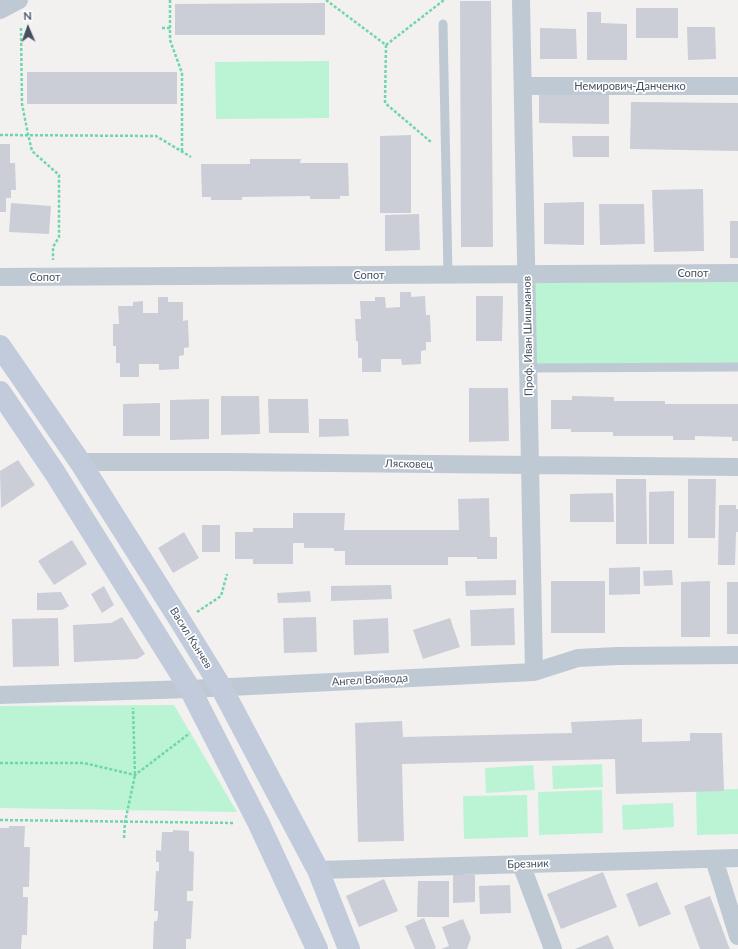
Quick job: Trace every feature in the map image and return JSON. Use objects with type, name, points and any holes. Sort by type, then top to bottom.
[{"type":"street","points":[[0,10],[19,0]]},
{"type":"street","name":"Проф. Иван Шишманов","points":[[521,0],[534,672]]},
{"type":"street","name":"Немирович-Данченко","points":[[522,86],[738,86]]},
{"type":"street","name":"Сопот","points":[[0,277],[738,273]]},
{"type":"street","name":"Васил Кънчев","points":[[0,346],[80,462],[182,622],[221,687],[318,870],[349,949]]},
{"type":"street","points":[[0,392],[55,473],[190,689],[259,824],[317,949]]},
{"type":"street","name":"Лясковец","points":[[80,462],[738,467]]},
{"type":"street","name":"Ангел Войвода","points":[[0,695],[190,689],[534,672],[578,658],[617,656],[738,655]]},
{"type":"street","points":[[714,858],[738,936]]},
{"type":"street","name":"Брезник","points":[[318,870],[738,858]]},
{"type":"street","points":[[521,864],[553,949]]},
{"type":"lane","points":[[443,24],[448,275]]},
{"type":"lane","points":[[528,368],[738,367]]},
{"type":"path","points":[[170,0],[170,40],[182,72],[182,151]]},
{"type":"path","points":[[326,0],[386,45]]},
{"type":"path","points":[[386,45],[444,0]]},
{"type":"path","points":[[21,28],[22,104],[32,151],[59,175],[59,237],[53,247],[52,277]]},
{"type":"path","points":[[162,28],[170,28]]},
{"type":"path","points":[[386,45],[385,103],[445,154]]},
{"type":"path","points":[[0,135],[156,136],[191,156]]},
{"type":"path","points":[[182,622],[221,596],[227,574]]},
{"type":"path","points":[[124,838],[125,822],[135,775],[132,690]]},
{"type":"path","points":[[135,775],[207,720]]},
{"type":"path","points":[[0,763],[84,763],[135,775]]},
{"type":"path","points":[[0,820],[259,824]]},
{"type":"green space","points":[[329,61],[329,118],[216,119],[215,62]]},
{"type":"green space","points":[[738,273],[738,367],[528,368],[526,274]]},
{"type":"green space","points":[[174,705],[237,812],[0,808],[0,706]]},
{"type":"green space","points":[[602,764],[603,787],[553,789],[552,766]]},
{"type":"green space","points":[[533,765],[535,790],[486,793],[485,768]]},
{"type":"green space","points":[[738,789],[738,834],[697,835],[696,790]]},
{"type":"green space","points":[[602,790],[603,833],[539,835],[538,792]]},
{"type":"green space","points":[[527,795],[528,837],[464,839],[463,796]]},
{"type":"green space","points":[[673,803],[674,827],[623,830],[622,805]]},
{"type":"building","points":[[460,1],[491,1],[493,247],[461,247]]},
{"type":"building","points":[[325,3],[325,35],[175,35],[175,4]]},
{"type":"building","points":[[636,8],[678,8],[678,38],[636,38]]},
{"type":"building","points":[[587,12],[601,12],[601,23],[627,24],[627,60],[587,60]]},
{"type":"building","points":[[687,27],[715,27],[716,59],[688,60]]},
{"type":"building","points":[[540,28],[576,29],[577,59],[540,59]]},
{"type":"building","points":[[27,72],[177,72],[177,104],[27,104]]},
{"type":"building","points":[[539,95],[609,95],[609,124],[539,123]]},
{"type":"building","points":[[631,102],[738,103],[738,151],[630,149]]},
{"type":"building","points":[[411,135],[411,213],[380,213],[380,136]]},
{"type":"building","points":[[572,136],[609,136],[609,157],[573,157]]},
{"type":"building","points":[[0,144],[10,144],[10,163],[15,163],[16,190],[11,190],[11,198],[6,198],[6,212],[0,212]]},
{"type":"building","points":[[250,159],[301,159],[300,163],[348,163],[349,196],[340,196],[340,199],[310,199],[310,196],[242,197],[242,200],[211,200],[211,197],[202,197],[201,164],[250,164]]},
{"type":"building","points":[[703,189],[704,251],[654,252],[652,190]]},
{"type":"building","points":[[584,202],[584,245],[544,244],[544,203]]},
{"type":"building","points":[[11,203],[51,206],[49,234],[9,232]]},
{"type":"building","points":[[599,204],[644,204],[645,244],[600,245]]},
{"type":"building","points":[[419,214],[420,250],[385,251],[385,215]]},
{"type":"building","points":[[730,221],[738,221],[738,258],[730,258]]},
{"type":"building","points":[[400,292],[411,292],[411,297],[425,296],[426,315],[430,315],[431,342],[426,342],[426,350],[421,351],[421,364],[402,365],[401,359],[381,359],[381,372],[362,372],[362,358],[358,358],[358,341],[356,341],[355,319],[361,319],[360,301],[375,301],[375,297],[385,297],[386,308],[400,307]]},
{"type":"building","points":[[476,296],[503,296],[502,341],[476,341]]},
{"type":"building","points":[[158,297],[168,297],[168,302],[183,302],[183,321],[188,320],[189,347],[184,348],[184,355],[179,356],[179,369],[159,370],[159,364],[139,364],[139,377],[120,377],[120,363],[116,363],[116,346],[113,346],[113,324],[119,324],[118,306],[133,306],[133,302],[143,301],[143,313],[158,313]]},
{"type":"building","points":[[469,388],[508,388],[509,441],[469,442]]},
{"type":"building","points":[[221,396],[259,396],[260,434],[221,435]]},
{"type":"building","points":[[572,396],[614,397],[614,401],[665,401],[665,404],[738,404],[738,441],[732,441],[732,437],[695,436],[695,440],[673,440],[673,436],[613,436],[613,432],[571,432],[571,429],[551,429],[551,400],[572,400]]},
{"type":"building","points":[[209,399],[209,439],[170,440],[170,400]]},
{"type":"building","points":[[268,399],[308,399],[309,433],[269,433]]},
{"type":"building","points":[[160,403],[160,436],[123,436],[123,404]]},
{"type":"building","points":[[319,419],[348,419],[349,436],[319,437]]},
{"type":"building","points":[[18,460],[35,485],[1,508],[0,471]]},
{"type":"building","points":[[616,479],[646,479],[647,544],[616,544]]},
{"type":"building","points":[[688,479],[716,479],[715,538],[688,538]]},
{"type":"building","points":[[674,491],[674,544],[649,544],[649,492]]},
{"type":"building","points":[[613,493],[614,522],[570,522],[570,494]]},
{"type":"building","points":[[489,498],[490,537],[497,537],[497,559],[448,557],[448,565],[345,565],[345,551],[334,551],[334,548],[304,548],[304,543],[293,543],[293,564],[253,564],[253,559],[235,559],[235,532],[253,532],[253,528],[293,528],[293,513],[345,513],[344,530],[459,530],[458,499]]},
{"type":"building","points":[[719,505],[736,505],[736,509],[738,509],[738,532],[736,532],[735,565],[718,565]]},
{"type":"building","points":[[202,525],[220,525],[220,552],[202,552]]},
{"type":"building","points":[[184,532],[199,558],[173,573],[158,548]]},
{"type":"building","points":[[72,540],[87,564],[54,585],[38,561]]},
{"type":"building","points":[[640,567],[640,594],[609,595],[609,568]]},
{"type":"building","points":[[672,570],[673,585],[644,586],[643,571]]},
{"type":"building","points":[[516,580],[516,595],[466,596],[465,581]]},
{"type":"building","points":[[551,581],[605,581],[605,633],[551,633]]},
{"type":"building","points":[[710,581],[710,637],[681,637],[681,582]]},
{"type":"building","points":[[727,582],[738,582],[738,634],[727,634]]},
{"type":"building","points":[[391,585],[392,599],[331,601],[331,586]]},
{"type":"building","points":[[104,586],[114,605],[102,613],[91,594]]},
{"type":"building","points":[[310,591],[311,602],[278,603],[277,593]]},
{"type":"building","points":[[61,592],[69,606],[62,610],[37,610],[37,593]]},
{"type":"building","points":[[514,608],[515,645],[471,646],[470,610]]},
{"type":"building","points":[[122,617],[145,654],[137,659],[74,662],[73,625],[111,623]]},
{"type":"building","points":[[316,617],[317,652],[284,653],[283,618]]},
{"type":"building","points":[[58,618],[59,666],[13,667],[12,619]]},
{"type":"building","points":[[388,618],[389,653],[354,655],[353,620]]},
{"type":"building","points":[[450,618],[460,647],[423,659],[413,630]]},
{"type":"building","points":[[642,719],[642,742],[690,741],[690,733],[722,733],[724,791],[616,794],[615,759],[402,764],[404,841],[358,842],[355,723],[402,721],[403,737],[572,733],[571,722]]},
{"type":"building","points":[[9,826],[25,826],[24,847],[30,847],[29,887],[23,887],[23,897],[28,897],[27,935],[22,935],[21,949],[0,949],[0,828],[9,828]]},
{"type":"building","points":[[173,830],[189,831],[189,851],[194,852],[193,891],[187,891],[187,901],[193,901],[191,939],[186,939],[186,949],[153,949],[154,921],[157,921],[158,916],[158,911],[154,911],[156,871],[159,871],[159,862],[156,862],[156,850],[161,851],[162,832],[173,832]]},
{"type":"building","points":[[603,872],[617,907],[561,929],[547,894]]},
{"type":"building","points":[[453,875],[475,875],[475,902],[453,903]]},
{"type":"building","points":[[384,879],[398,911],[359,927],[346,896]]},
{"type":"building","points":[[418,881],[449,881],[449,917],[417,917]]},
{"type":"building","points":[[657,882],[671,914],[639,927],[626,894]]},
{"type":"building","points":[[510,885],[511,913],[480,914],[479,886]]},
{"type":"building","points":[[710,896],[730,949],[700,949],[684,906]]},
{"type":"building","points":[[424,918],[436,948],[434,949],[415,949],[405,926]]},
{"type":"building","points":[[463,919],[471,938],[467,949],[441,949],[449,946],[442,927]]},
{"type":"building","points":[[608,935],[614,949],[575,949]]}]
